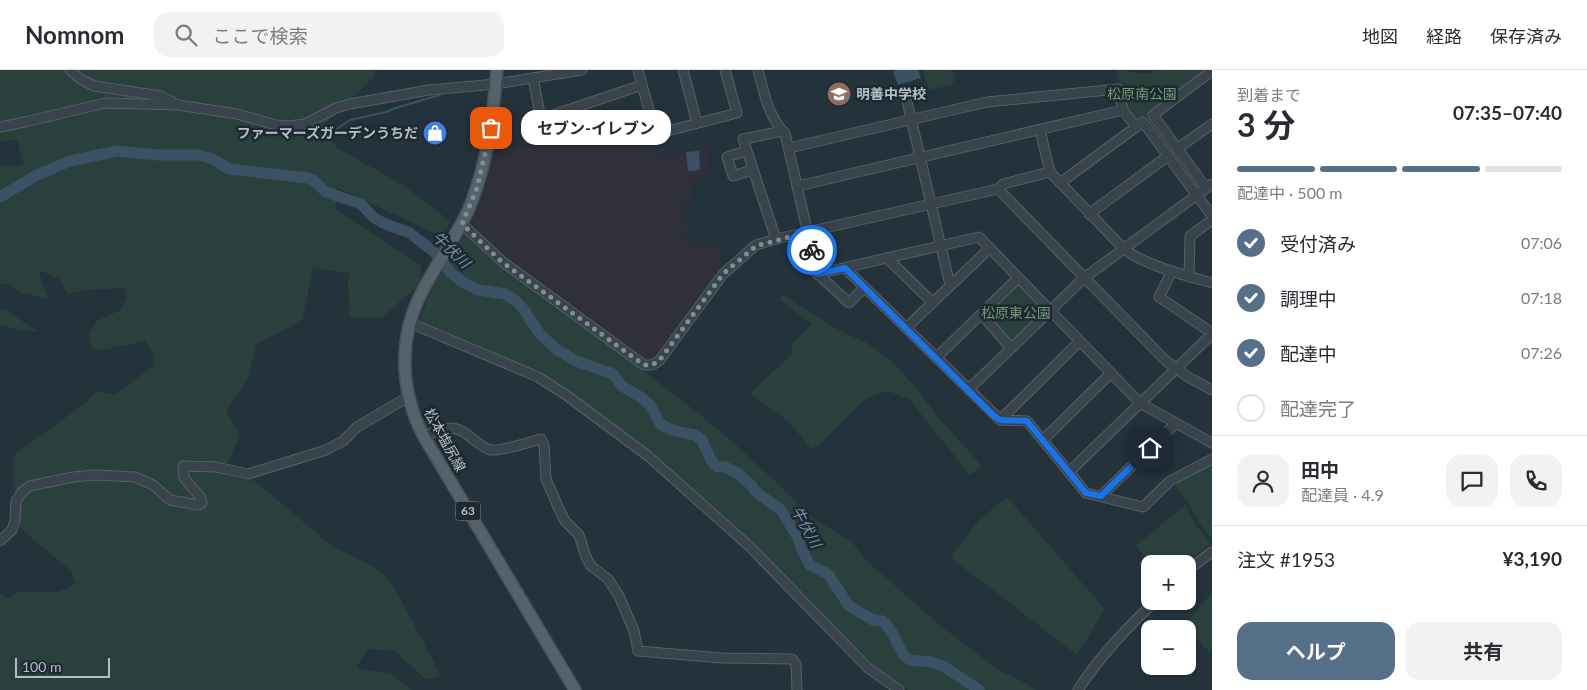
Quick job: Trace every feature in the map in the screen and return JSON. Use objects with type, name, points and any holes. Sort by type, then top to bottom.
[{"type":"main road","name":"松本塩尻線","points":[[497,70],[491,128],[482,171],[472,202],[460,228],[419,297],[411,320],[406,340],[404,364],[408,397],[424,437],[575,690]]},
{"type":"street","points":[[70,70],[80,79],[94,86],[161,96],[178,105]]},
{"type":"street","points":[[0,127],[104,103],[178,105],[236,114],[276,125],[288,126],[305,124],[336,108],[350,104],[429,90],[496,84],[582,70]]},
{"type":"street","points":[[638,70],[656,134],[737,113],[725,70]]},
{"type":"street","points":[[682,70],[697,123]]},
{"type":"street","points":[[758,70],[767,104],[786,134],[817,274],[849,304],[864,288]]},
{"type":"street","points":[[968,389],[1084,278],[1209,186],[1177,149],[1153,115],[1210,76]]},
{"type":"street","points":[[533,78],[541,119],[642,85]]},
{"type":"street","points":[[789,148],[987,102],[1117,87],[1123,110],[1136,127]]},
{"type":"street","points":[[906,97],[950,285]]},
{"type":"street","points":[[798,186],[1123,110]]},
{"type":"street","points":[[1060,183],[1143,122],[1212,216]]},
{"type":"street","points":[[1177,149],[1212,124]]},
{"type":"street","points":[[776,239],[743,139],[780,125]]},
{"type":"street","points":[[1040,130],[1050,172],[1124,249],[1132,255],[1172,271],[1212,283]]},
{"type":"street","points":[[746,150],[727,157],[734,176],[752,170]]},
{"type":"street","points":[[1089,214],[1168,156]]},
{"type":"street","points":[[460,228],[502,262],[644,365],[649,366],[659,361],[723,274],[756,246],[776,239],[998,189],[1002,184],[1050,172]]},
{"type":"street","points":[[998,189],[1084,278],[1177,369],[1212,390]]},
{"type":"street","points":[[1189,277],[1190,236],[1212,220]]},
{"type":"street","points":[[818,274],[979,237],[1140,403],[1212,443]]},
{"type":"street","points":[[906,328],[990,248]]},
{"type":"street","points":[[887,258],[932,302]]},
{"type":"street","points":[[845,268],[1000,420],[1027,421],[1086,493],[1143,507],[1170,481],[1212,459]]},
{"type":"street","points":[[1069,472],[1212,333],[1159,297],[1172,271]]},
{"type":"street","points":[[936,358],[1018,278]]},
{"type":"street","points":[[982,315],[1011,348]]},
{"type":"street","points":[[411,320],[538,377],[566,395],[648,456],[749,546],[868,668],[899,690]]},
{"type":"street","points":[[1000,420],[1079,342]]},
{"type":"street","points":[[1042,440],[1111,373]]},
{"type":"street","points":[[0,540],[12,530],[15,520],[16,501],[22,492],[30,486],[88,475],[136,477],[153,484],[170,500],[198,505],[202,503],[201,498],[184,478],[183,466],[216,467],[248,474],[326,450],[344,441],[357,426],[408,397]]},
{"type":"street","points":[[1101,496],[1175,424]]},
{"type":"street","points":[[424,437],[440,428],[460,429],[480,445],[491,450],[542,439],[546,479],[559,509],[565,521],[579,535],[591,566],[608,579],[618,596],[634,631],[638,651],[722,658],[792,659],[796,664],[797,690]]},
{"type":"street","points":[[1196,564],[1212,552]]},
{"type":"street","points":[[1078,690],[1104,654],[1146,610]]},
{"type":"shaded area","points":[[918,70],[921,78],[898,85],[893,71]]},
{"type":"shaded area","points":[[645,116],[656,159],[707,146],[711,180],[692,181],[693,201],[680,209],[680,211],[693,231],[680,235],[695,247],[706,243],[713,246],[720,252],[722,258],[720,265],[722,266],[704,287],[654,358],[649,360],[645,359],[501,252],[474,225],[472,218],[483,194],[492,153],[589,135],[587,129]]},
{"type":"shaded area","points":[[699,151],[700,170],[688,171],[686,152]]},
{"type":"green space","points":[[0,70],[374,70],[375,76],[322,127],[337,148],[403,185],[450,221],[444,238],[337,187],[336,210],[421,265],[420,284],[381,318],[350,317],[349,273],[313,268],[303,319],[257,343],[247,381],[226,411],[240,434],[223,475],[255,481],[333,547],[381,571],[397,592],[441,676],[425,679],[395,651],[368,649],[359,662],[357,669],[390,673],[412,690],[0,690],[0,593],[8,599],[18,592],[57,592],[76,584],[72,572],[20,528],[13,476],[14,455],[85,403],[97,391],[115,395],[153,366],[154,356],[145,341],[103,350],[93,349],[89,334],[97,321],[120,310],[127,299],[124,288],[88,290],[68,294],[59,278],[38,270],[48,300],[20,292],[9,284],[0,284],[0,166],[24,165],[17,140],[0,141]]},
{"type":"green space","points":[[923,70],[952,70],[955,80],[951,85],[929,90]]},
{"type":"green space","name":"松原南公園","points":[[1117,70],[1147,74],[1156,70],[1209,70],[1138,121],[1135,121],[1125,107]]},
{"type":"green space","points":[[465,234],[469,234],[524,284],[601,338],[694,410],[734,443],[816,520],[852,542],[866,560],[936,622],[1000,671],[1036,690],[908,690],[859,654],[756,546],[637,442],[547,377],[421,323],[419,321],[432,288]]},
{"type":"green space","name":"松原東公園","points":[[1020,284],[1045,312],[1013,342],[1010,342],[987,314],[1016,285]]},
{"type":"green space","points":[[783,295],[842,332],[867,343],[887,357],[912,383],[938,417],[982,466],[970,475],[908,398],[887,391],[865,399],[818,446],[811,449],[789,422],[750,393],[791,355],[792,343],[812,324],[779,299]]},
{"type":"green space","points":[[0,309],[6,310],[38,332],[0,325]]},
{"type":"green space","points":[[1212,462],[1212,539],[1199,523],[1188,502],[1173,483]]},
{"type":"green space","points":[[1007,497],[1104,608],[1077,655],[950,557],[979,520]]},
{"type":"green space","points":[[1185,505],[1196,525],[1211,544],[1196,555],[1143,555],[1136,546]]},
{"type":"green space","points":[[1212,592],[1212,653],[1196,637],[1196,620],[1189,620]]},
{"type":"waterway","points":[[325,137],[350,120],[386,112],[440,95]]},
{"type":"waterway","points":[[772,105],[779,118]]},
{"type":"waterway","name":"牛伏川","points":[[0,197],[37,175],[70,161],[117,151],[158,155],[199,155],[213,159],[229,169],[308,178],[326,192],[361,204],[373,217],[383,223],[410,233],[434,252],[452,274],[464,283],[479,290],[505,294],[516,301],[539,333],[556,349],[576,361],[613,374],[622,386],[650,405],[661,425],[675,431],[695,435],[702,440],[711,460],[717,467],[725,467],[737,473],[757,493],[781,510],[798,538],[810,565],[828,574],[849,606],[873,620],[883,621],[891,631],[904,656],[910,660],[931,662],[945,667],[979,690]]},
{"type":"way so far","points":[[491,128],[477,188],[462,224],[502,262],[644,365],[649,366],[659,361],[709,290],[723,274],[756,246],[776,239],[808,232],[812,250]]},
{"type":"place","name":"明善中学校","points":[[839,94]]},
{"type":"place","name":"セブン-イレブン","points":[[491,128]]},
{"type":"place","name":"ファーマーズガーデンうちだ","points":[[435,133]]},
{"type":"route","points":[[812,250],[817,274],[845,268],[994,416],[1000,420],[1027,421],[1086,493],[1101,496],[1150,448]]}]
